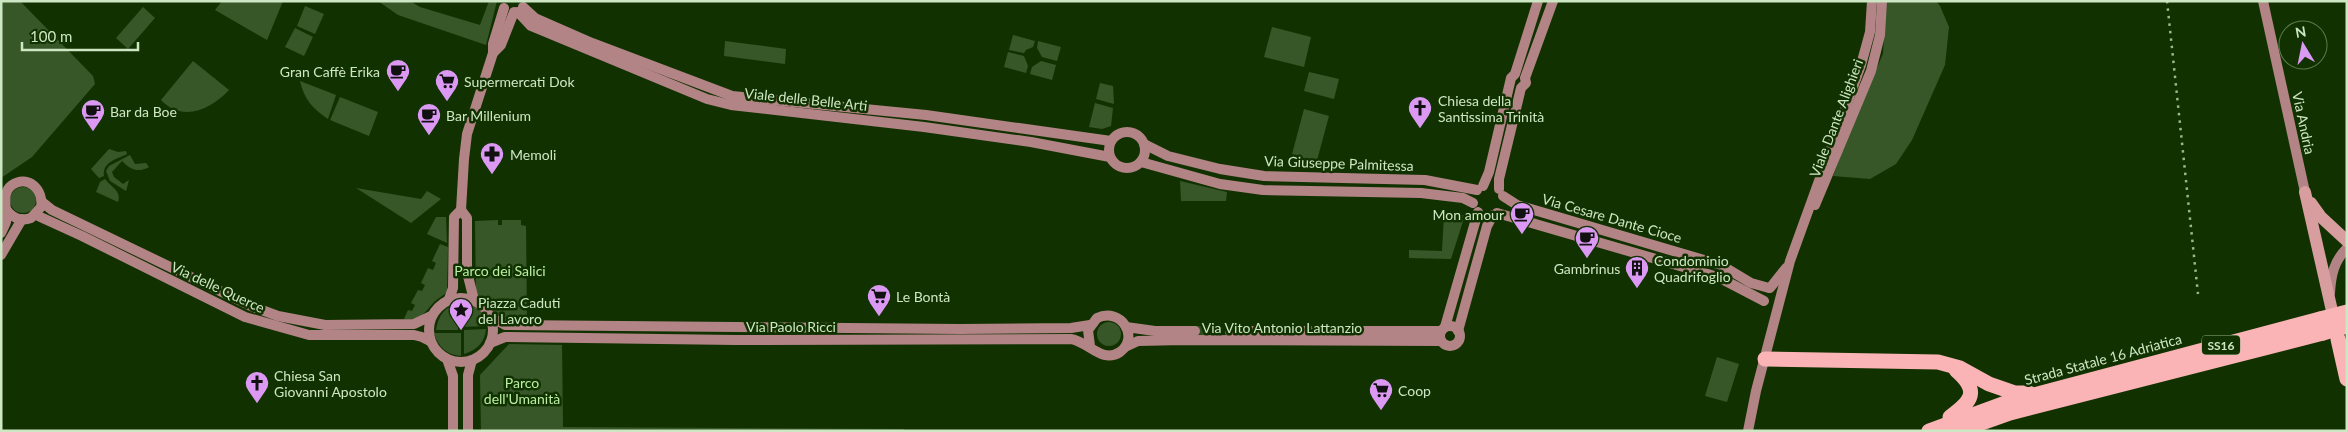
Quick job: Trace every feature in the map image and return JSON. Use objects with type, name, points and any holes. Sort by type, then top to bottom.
[{"type":"highway","name":"Strada Statale 16 Adriatica","points":[[1959,431],[2122,378],[2347,312]]},
{"type":"highway","name":"Strada Statale 16 Adriatica","points":[[1932,429],[2040,393],[2122,378],[2347,326]]},
{"type":"highway","points":[[2338,339],[2347,378]]},
{"type":"highway","points":[[1765,360],[1938,362],[1960,368],[1989,384],[2015,393],[2040,393]]},
{"type":"highway","points":[[1932,429],[1968,404],[1971,393],[1966,379],[1951,366]]},
{"type":"main road","points":[[2305,192],[2316,211],[2347,241]]},
{"type":"main road","points":[[2305,192],[2338,339],[2347,360]]},
{"type":"street","points":[[1538,1],[1513,78],[1489,172],[1480,188],[1442,333],[1447,346],[1455,344],[1459,338],[1458,331],[1487,226],[1503,206],[1499,179],[1521,88],[1525,85],[1525,78],[1554,1]]},
{"type":"street","name":"Viale Dante Alighieri","points":[[1748,431],[1790,261],[1810,212],[1812,199],[1861,65],[1870,32],[1872,1]]},
{"type":"street","name":"Viale Dante Alighieri","points":[[1810,212],[1818,201],[1871,71],[1880,35],[1882,1]]},
{"type":"street","name":"Via Andria","points":[[2263,1],[2305,192]]},
{"type":"street","points":[[449,299],[453,288],[454,218],[461,210],[467,134],[493,53],[493,44],[514,7]]},
{"type":"street","name":"Viale delle Belle Arti","points":[[514,7],[584,39],[701,86],[732,96],[918,114],[1111,141]]},
{"type":"street","name":"Viale delle Belle Arti","points":[[514,7],[531,26],[707,98],[731,105],[924,127],[1031,142],[1110,157]]},
{"type":"street","points":[[1513,78],[1520,73],[1525,78]]},
{"type":"street","points":[[1513,78],[1516,88],[1521,88]]},
{"type":"street","points":[[1129,132],[1140,138],[1144,144],[1141,162],[1133,167],[1122,168],[1110,157],[1109,146],[1111,141],[1120,134],[1129,132]]},
{"type":"street","name":"Via Giuseppe Palmitessa","points":[[1144,144],[1168,156],[1220,169],[1264,176],[1425,180],[1480,188]]},
{"type":"street","name":"Via Giuseppe Palmitessa","points":[[1141,162],[1220,184],[1263,190],[1421,193],[1463,198],[1475,207]]},
{"type":"street","points":[[1,233],[6,222],[4,200],[7,189],[12,185],[23,181],[34,185],[38,189],[42,202],[36,215],[22,219],[11,216],[5,206]]},
{"type":"street","points":[[1480,188],[1491,185],[1501,193]]},
{"type":"street","name":"Via Cesare Dante Cioce","points":[[1501,193],[1516,205],[1721,265],[1751,282],[1769,288]]},
{"type":"street","name":"Via delle Querce","points":[[42,202],[52,210],[278,316],[306,323],[332,325],[414,324],[431,316]]},
{"type":"street","points":[[1475,207],[1485,216],[1495,214]]},
{"type":"street","points":[[461,210],[467,218],[467,272],[474,300]]},
{"type":"street","name":"Via Cesare Dante Cioce","points":[[1495,214],[1718,277],[1765,303]]},
{"type":"street","name":"Via delle Querce","points":[[36,215],[246,317],[310,335],[414,336],[430,341]]},
{"type":"street","points":[[1,255],[22,219]]},
{"type":"street","points":[[2331,227],[2347,232]]},
{"type":"street","points":[[2330,300],[2332,274],[2336,263],[2347,248]]},
{"type":"street","name":"Viale Dante Alighieri","points":[[1769,288],[1790,261]]},
{"type":"street","points":[[1765,303],[1773,306],[1780,299],[1777,289],[1769,288],[1763,294],[1765,303],[1771,311],[1774,325]]},
{"type":"street","points":[[466,298],[474,300],[487,310],[491,317],[493,328],[490,343],[486,350],[472,360],[464,362],[447,359],[440,355],[430,341],[428,324],[431,316],[441,303],[449,299],[466,298]]},
{"type":"street","points":[[1108,315],[1119,318],[1126,327],[1127,341],[1125,347],[1113,355],[1106,356],[1096,353],[1090,346],[1087,336],[1090,325],[1097,318],[1108,315]]},
{"type":"street","name":"Via Paolo Ricci","points":[[491,317],[505,325],[626,327],[969,329],[1070,328],[1090,325]]},
{"type":"street","points":[[1442,333],[1451,326],[1458,331]]},
{"type":"street","name":"Via Vito Antonio Lattanzio","points":[[1126,327],[1155,331],[1195,331]]},
{"type":"street","name":"Via Vito Antonio Lattanzio","points":[[1230,331],[1442,333]]},
{"type":"street","name":"Via Vito Antonio Lattanzio","points":[[1125,347],[1138,341],[1442,333]]},
{"type":"street","name":"Via Paolo Ricci","points":[[490,343],[505,337],[849,340],[1071,339],[1081,341],[1090,346]]},
{"type":"street","points":[[447,359],[453,376],[453,431]]},
{"type":"street","points":[[468,431],[468,375],[472,360]]},
{"type":"green space","points":[[1,1],[20,1],[93,76],[95,84],[32,157],[1,178]]},
{"type":"green space","points":[[222,1],[283,1],[267,40],[215,10]]},
{"type":"green space","points":[[378,1],[410,1],[420,7],[480,25],[489,1],[497,1],[486,45],[398,15]]},
{"type":"green space","points":[[1886,1],[1936,1],[1949,27],[1945,65],[1912,140],[1896,164],[1870,179],[1833,176],[1856,115],[1883,54]]},
{"type":"green space","points":[[305,6],[324,14],[315,34],[297,26]]},
{"type":"green space","points":[[143,7],[155,18],[128,49],[116,38]]},
{"type":"green space","points":[[1272,27],[1311,37],[1304,67],[1264,57]]},
{"type":"green space","points":[[295,28],[313,37],[304,56],[285,47]]},
{"type":"green space","points":[[1013,35],[1035,41],[1033,47],[1024,53],[1009,50]]},
{"type":"green space","points":[[725,41],[786,49],[785,64],[724,56]]},
{"type":"green space","points":[[1038,41],[1061,47],[1057,61],[1042,57],[1037,48]]},
{"type":"green space","points":[[1008,52],[1024,56],[1028,66],[1026,73],[1004,67]]},
{"type":"green space","points":[[193,61],[229,90],[205,108],[197,111],[178,111],[161,100]]},
{"type":"green space","points":[[1041,61],[1056,65],[1052,80],[1030,74],[1032,67]]},
{"type":"green space","points":[[1309,72],[1339,79],[1334,99],[1304,91]]},
{"type":"green space","points":[[300,81],[336,95],[328,119],[309,103]]},
{"type":"green space","points":[[1100,83],[1113,86],[1114,104],[1096,99]]},
{"type":"green space","points":[[340,97],[378,112],[369,136],[330,120]]},
{"type":"green space","points":[[1095,103],[1113,108],[1111,126],[1102,129],[1089,127]]},
{"type":"green space","points":[[1304,109],[1329,116],[1316,164],[1291,158]]},
{"type":"green space","points":[[109,149],[118,152],[126,151],[127,154],[108,164],[105,167],[104,176],[99,178],[91,169]]},
{"type":"green space","points":[[130,155],[135,164],[146,163],[149,167],[135,170],[128,167],[122,161],[112,172],[114,177],[123,184],[129,180],[126,191],[110,181],[106,171],[109,166]]},
{"type":"green space","points":[[105,179],[117,192],[118,202],[96,192],[100,182]]},
{"type":"green space","points":[[1180,181],[1227,192],[1226,201],[1181,201]]},
{"type":"green space","points":[[23,187],[32,191],[36,200],[32,209],[23,213],[14,209],[10,200],[14,191]]},
{"type":"green space","points":[[356,188],[421,199],[427,191],[441,199],[411,223]]},
{"type":"green space","points":[[1444,215],[1465,215],[1451,259],[1409,258],[1409,250],[1442,251]]},
{"type":"green space","points":[[436,217],[446,217],[447,243],[427,234]]},
{"type":"green space","name":"Parco dei Salici","points":[[498,220],[498,225],[502,225],[502,220],[521,220],[521,225],[526,226],[527,321],[502,319],[476,294],[475,221]]},
{"type":"green space","points":[[440,244],[448,247],[447,292],[418,318],[404,319],[408,310],[412,311],[415,305],[411,303],[418,290],[422,291],[425,285],[421,283],[428,268],[433,270],[436,263],[432,261]]},
{"type":"green space","points":[[460,303],[470,304],[478,309],[484,316],[487,326],[461,327]]},
{"type":"green space","points":[[458,305],[458,330],[436,330],[442,313]]},
{"type":"green space","points":[[1109,322],[1118,325],[1121,334],[1118,343],[1109,346],[1100,343],[1097,334],[1100,325]]},
{"type":"green space","points":[[486,329],[480,345],[464,354],[464,330]]},
{"type":"green space","points":[[434,333],[461,333],[461,356],[447,352],[438,342]]},
{"type":"green space","name":"Parco dell'Umanità","points":[[509,344],[562,345],[563,427],[904,429],[904,431],[481,431],[480,375]]},
{"type":"green space","points":[[1717,357],[1739,364],[1727,402],[1705,396]]},
{"type":"tunnel","points":[[1195,331],[1230,331]]},
{"type":"railway","points":[[2167,1],[2198,294]]},
{"type":"place","name":"Gran Caffè Erika","points":[[398,92]]},
{"type":"place","name":"Supermercati Dok","points":[[447,102]]},
{"type":"place","name":"Chiesa della Santissima Trinità","points":[[1420,129]]},
{"type":"place","name":"Bar da Boe","points":[[93,132]]},
{"type":"place","name":"Bar Millenium","points":[[429,136]]},
{"type":"place","name":"Memoli","points":[[492,175]]},
{"type":"place","name":"Mon amour","points":[[1522,235]]},
{"type":"place","name":"Gambrinus","points":[[1587,259]]},
{"type":"place","name":"Condominio Quadrifoglio","points":[[1637,289]]},
{"type":"place","name":"Le Bontà","points":[[879,317]]},
{"type":"place","name":"Piazza Caduti del Lavoro","points":[[461,331]]},
{"type":"place","name":"Chiesa San Giovanni Apostolo","points":[[257,404]]},
{"type":"place","name":"Coop","points":[[1381,411]]}]
